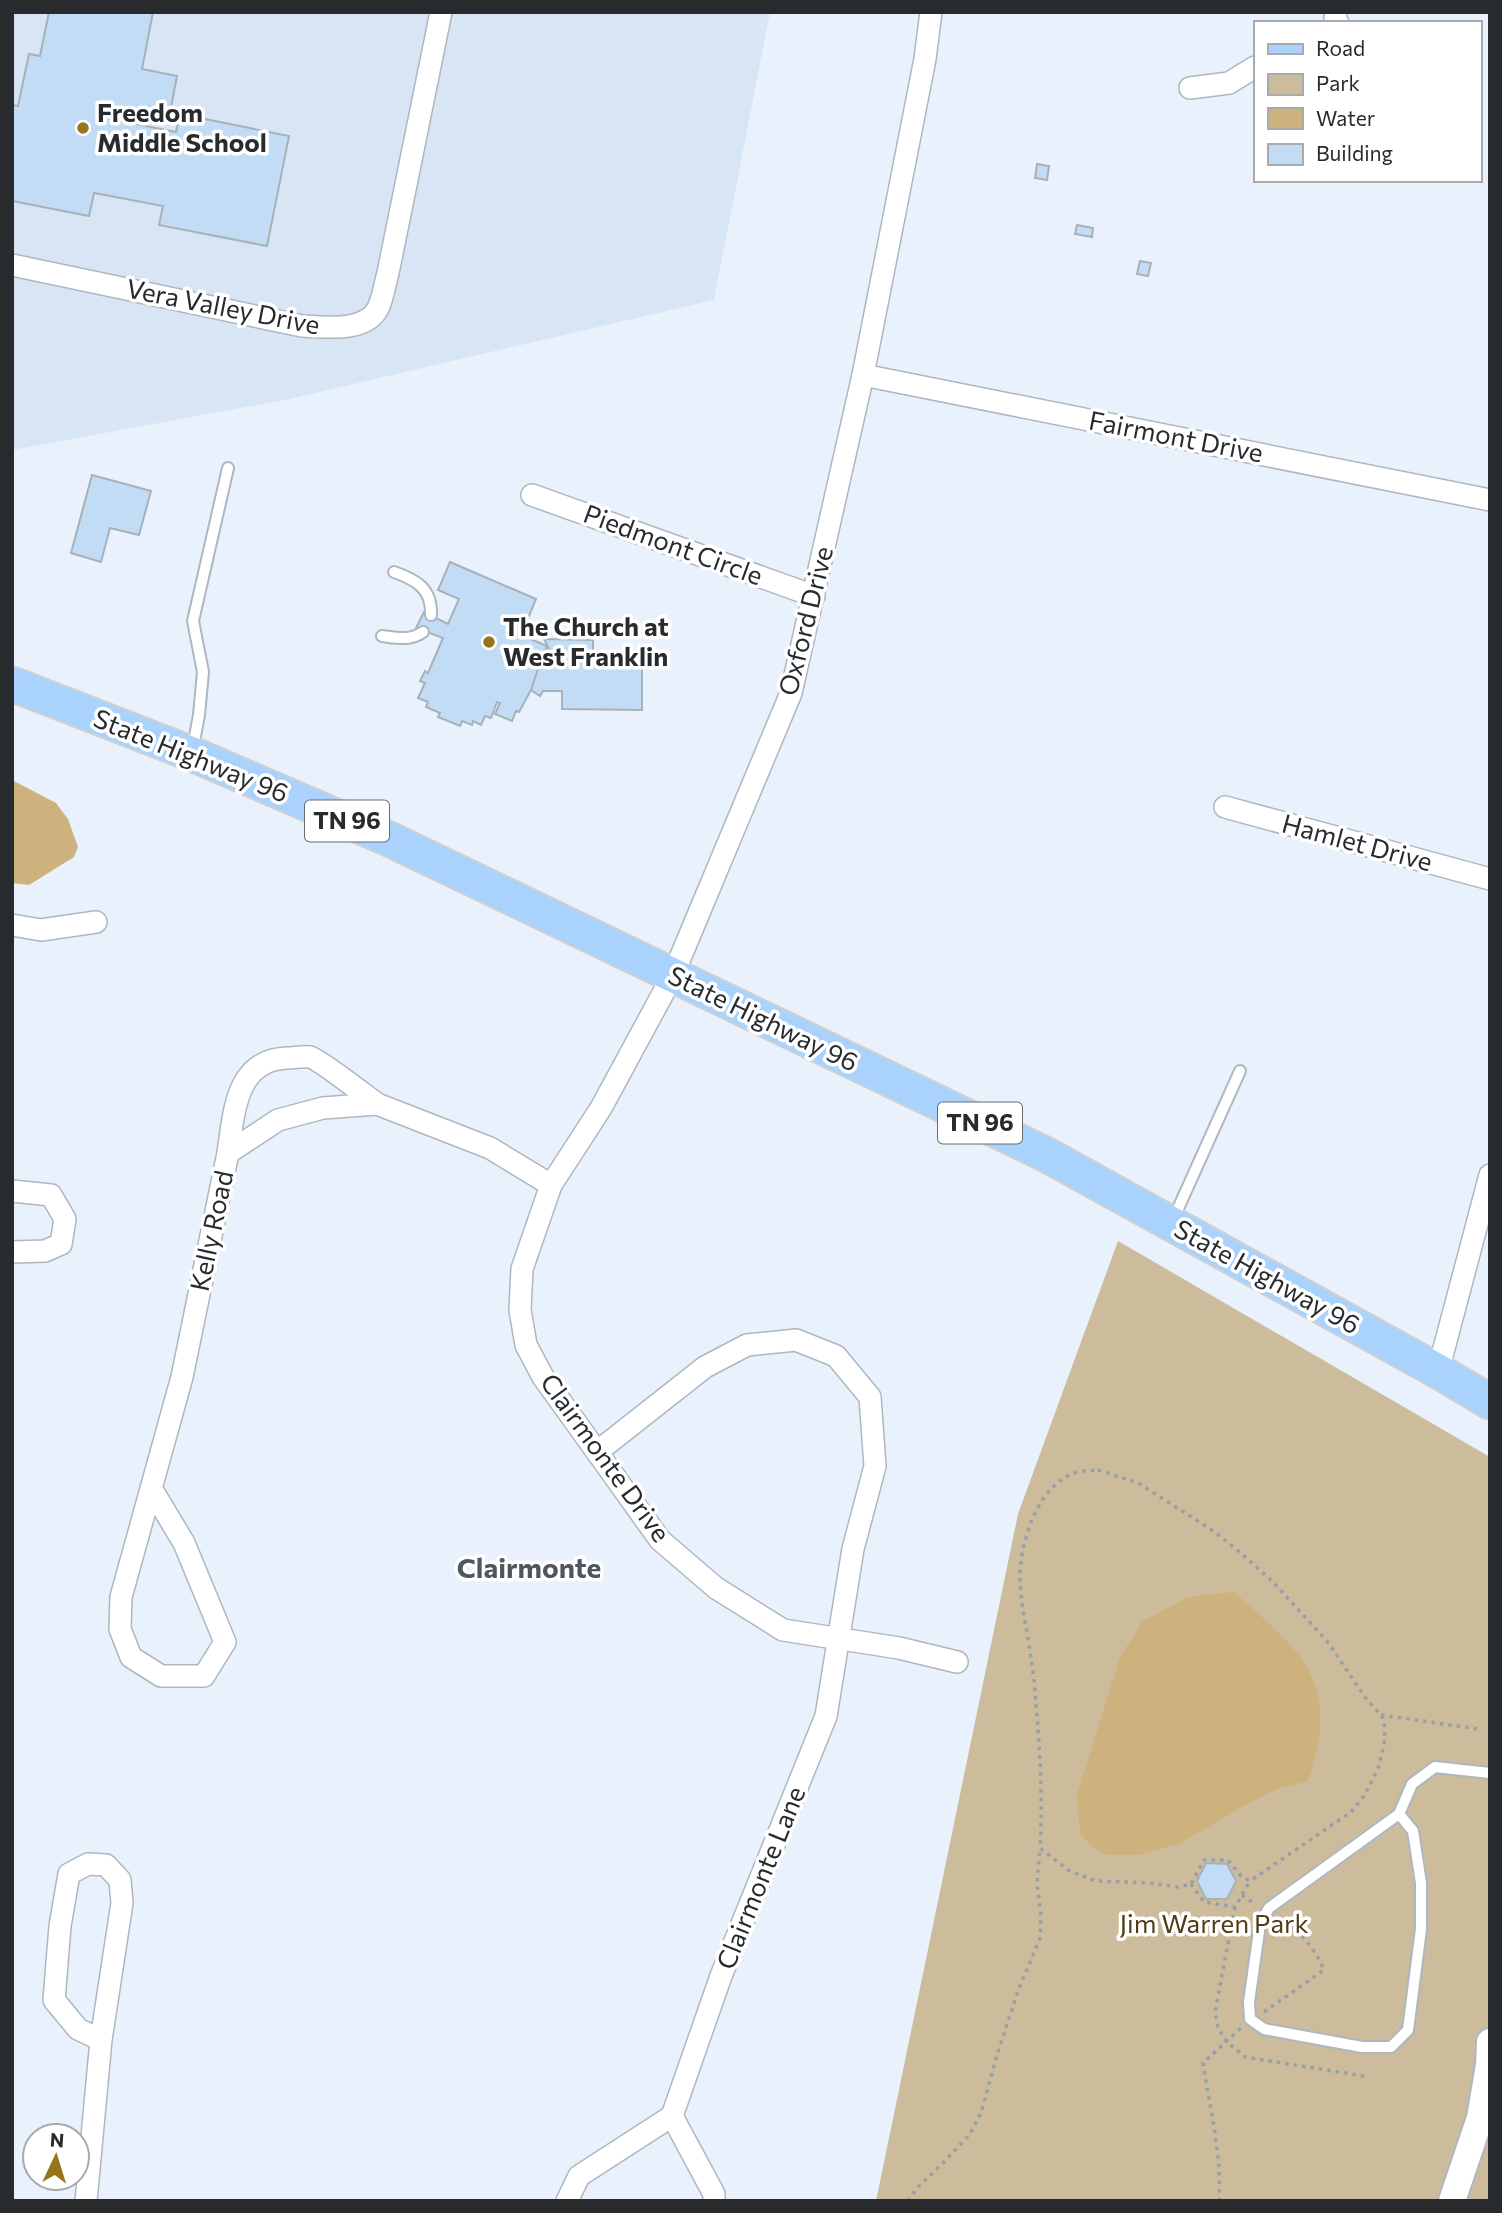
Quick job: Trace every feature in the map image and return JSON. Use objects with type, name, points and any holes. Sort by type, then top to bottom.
[{"type":"main road","name":"State Highway 96","points":[[12,684],[192,754],[389,839],[1047,1156],[1490,1402]]},
{"type":"street","name":"Vera Valley Drive","points":[[12,265],[302,326],[334,327],[363,323],[378,309],[388,273],[441,12]]},
{"type":"street","name":"Oxford Drive","points":[[551,1185],[601,1108],[673,975],[791,693],[863,374],[925,60],[931,12]]},
{"type":"street","points":[[1190,88],[1228,83],[1254,68]]},
{"type":"street","name":"Fairmont Drive","points":[[863,374],[1490,500]]},
{"type":"street","name":"Piedmont Circle","points":[[531,495],[814,596]]},
{"type":"street","name":"Hamlet Drive","points":[[1225,807],[1490,879]]},
{"type":"street","points":[[12,925],[41,930],[96,922]]},
{"type":"street","points":[[228,1153],[234,1110],[241,1086],[254,1070],[277,1058],[311,1058],[377,1104]]},
{"type":"street","name":"Kelly Road","points":[[151,1488],[184,1543],[225,1642],[204,1676],[161,1676],[131,1657],[120,1629],[121,1597],[151,1488],[182,1377],[228,1153],[278,1120],[323,1108],[377,1104],[490,1148],[551,1185]]},
{"type":"street","points":[[1438,1371],[1490,1175]]},
{"type":"street","name":"Clairmonte Drive","points":[[551,1185],[522,1269],[520,1310],[526,1345],[544,1377],[660,1540],[716,1588],[783,1630],[899,1648],[957,1662]]},
{"type":"street","points":[[12,1191],[51,1195],[65,1219],[61,1244],[45,1251],[12,1252]]},
{"type":"street","name":"Clairmonte Lane","points":[[597,1452],[705,1367],[747,1345],[796,1340],[835,1356],[870,1396],[875,1466],[853,1549],[826,1716],[721,1976],[672,2116]]},
{"type":"street","points":[[86,2201],[101,2040],[122,1903],[120,1880],[106,1865],[88,1864],[69,1874],[60,1926],[54,2000],[78,2029],[101,2040]]},
{"type":"street","points":[[1452,2201],[1479,2118],[1489,2065],[1490,2042]]},
{"type":"street","points":[[567,2201],[579,2176],[672,2116],[714,2193],[714,2201]]},
{"type":"lane","points":[[192,754],[203,672],[193,621],[229,468]]},
{"type":"lane","points":[[394,572],[423,587],[431,603],[431,615]]},
{"type":"lane","points":[[382,636],[400,639],[415,637],[423,632]]},
{"type":"lane","points":[[1171,1224],[1240,1071]]},
{"type":"lane","points":[[1399,1814],[1413,1831],[1421,1883],[1421,1929],[1408,2030],[1391,2047],[1362,2047],[1264,2029],[1250,2019],[1249,2002],[1260,1924],[1269,1908],[1399,1814],[1412,1784],[1435,1767],[1490,1773]]},
{"type":"path","points":[[908,2201],[916,2189],[970,2134],[981,2113],[1018,1991],[1040,1938],[1041,1916],[1037,1884],[1042,1804],[1038,1724],[1020,1576],[1034,1513],[1053,1486],[1077,1472],[1098,1470],[1138,1483],[1215,1532],[1273,1582],[1326,1641],[1367,1700],[1381,1715],[1385,1729],[1378,1769],[1364,1796],[1351,1812],[1250,1881],[1235,1907],[1204,1902],[1191,1884]]},
{"type":"path","points":[[1381,1715],[1478,1729]]},
{"type":"path","points":[[1040,1847],[1068,1870],[1096,1881],[1178,1887],[1191,1884],[1204,1860],[1228,1860],[1241,1876],[1250,1881]]},
{"type":"path","points":[[1219,2201],[1216,2140],[1203,2063],[1250,2019],[1264,2013],[1324,1970],[1320,1959],[1298,1930],[1242,1895]]},
{"type":"shaded area","points":[[12,12],[770,12],[714,300],[285,400],[12,450]]},
{"type":"green space","name":"Jim Warren Park","points":[[1118,1241],[1490,1457],[1490,2201],[876,2201],[1018,1514]]},
{"type":"water","points":[[12,780],[56,803],[68,819],[78,847],[74,857],[29,885],[12,883]]},
{"type":"water","points":[[1234,1592],[1279,1633],[1310,1673],[1318,1694],[1320,1719],[1317,1747],[1308,1781],[1279,1788],[1181,1843],[1139,1855],[1108,1855],[1092,1847],[1080,1833],[1077,1795],[1120,1657],[1143,1621],[1188,1597]]},
{"type":"building","name":"Freedom Middle School","points":[[49,12],[153,12],[142,69],[177,76],[168,123],[111,112],[110,119],[176,132],[180,114],[289,136],[267,246],[159,225],[163,206],[94,193],[89,216],[12,201],[12,105],[18,106],[29,54],[40,56]]},
{"type":"building","points":[[1037,164],[1049,166],[1047,180],[1035,178]]},
{"type":"building","points":[[1077,225],[1093,228],[1092,237],[1075,234]]},
{"type":"building","points":[[1140,261],[1151,263],[1148,276],[1137,274]]},
{"type":"building","points":[[92,475],[151,491],[139,535],[110,528],[101,562],[71,553]]},
{"type":"building","name":"The Church at West Franklin","points":[[450,562],[536,599],[521,635],[547,646],[531,690],[512,721],[495,714],[500,703],[497,702],[491,718],[485,716],[481,725],[473,721],[472,725],[462,721],[460,726],[438,717],[440,713],[426,707],[428,702],[418,698],[425,683],[420,681],[425,671],[428,673],[443,638],[416,628],[424,612],[448,624],[459,599],[438,590]]},
{"type":"building","points":[[544,639],[593,640],[593,659],[600,659],[600,655],[642,655],[642,710],[562,709],[562,691],[543,691],[540,696],[531,690],[544,651],[549,649]]},
{"type":"building","points":[[1206,1863],[1227,1864],[1236,1881],[1227,1899],[1206,1899],[1197,1881]]},
{"type":"place","name":"Freedom Middle School","points":[[83,128]]},
{"type":"place","name":"The Church at West Franklin","points":[[489,642]]},
{"type":"district","name":"Clairmonte","points":[[529,1568]]}]
